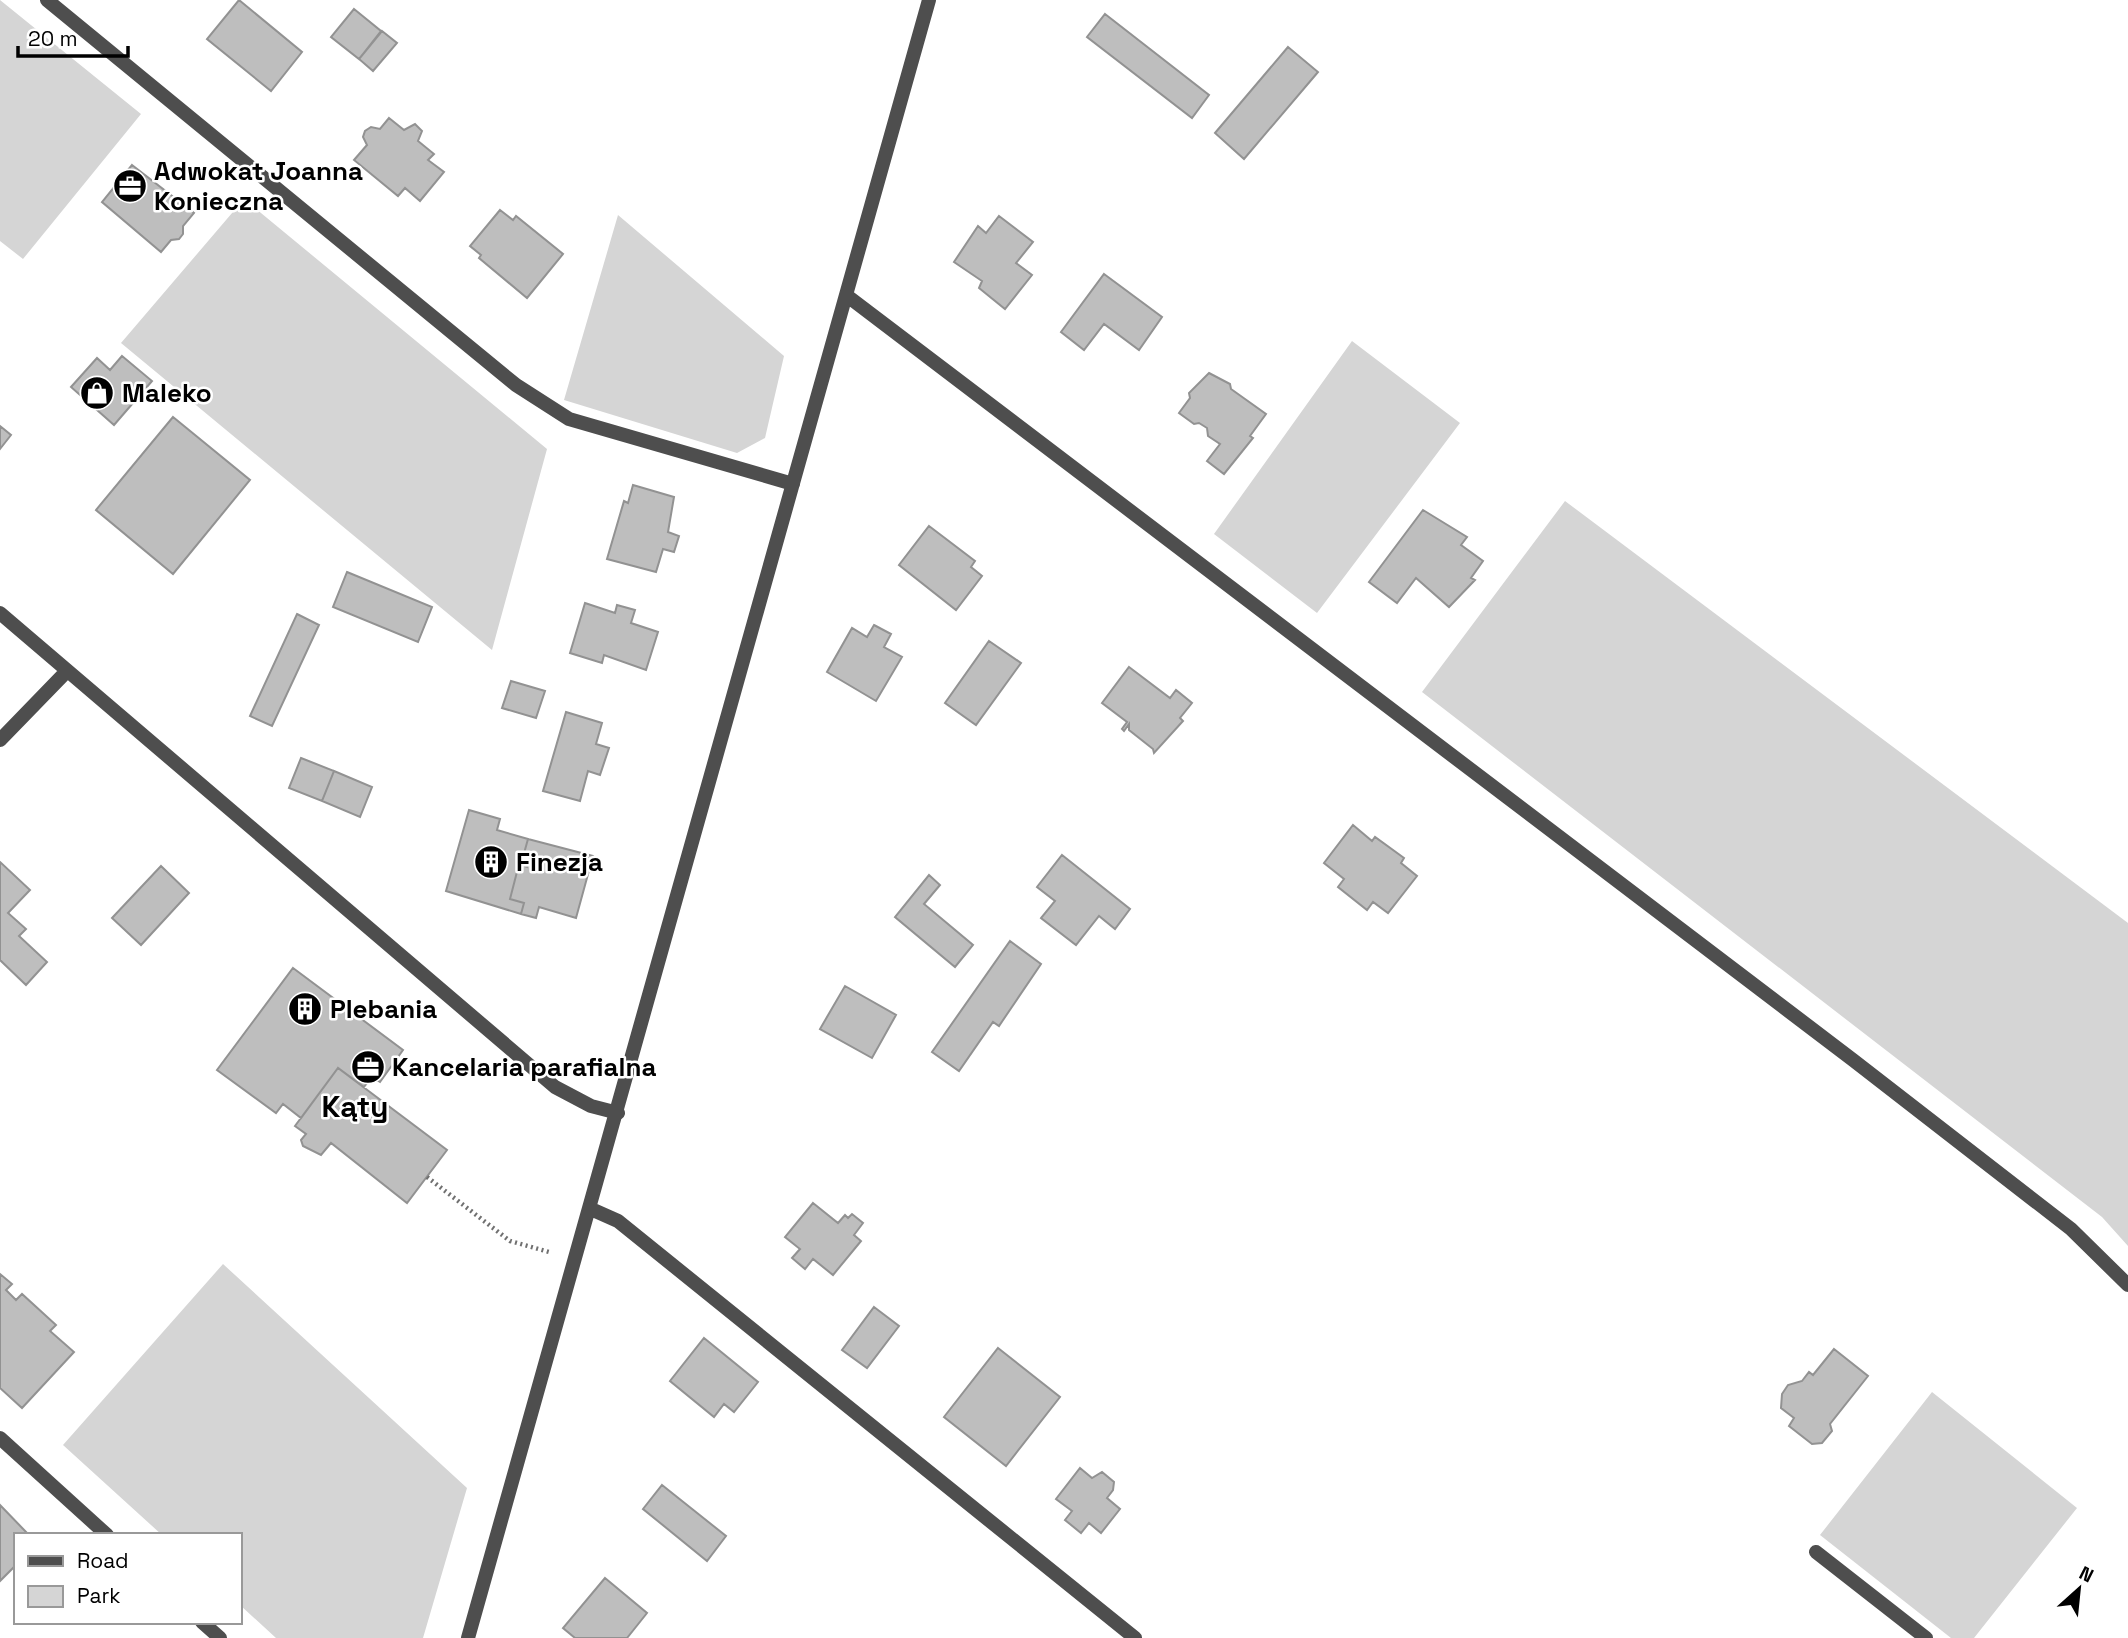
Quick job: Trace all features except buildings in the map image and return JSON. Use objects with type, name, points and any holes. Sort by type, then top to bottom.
[{"type":"street","points":[[47,0],[516,385],[569,419],[793,484]]},
{"type":"street","points":[[468,1638],[591,1209],[929,0]]},
{"type":"street","points":[[846,295],[1853,1060],[2071,1229],[2128,1285]]},
{"type":"street","points":[[0,613],[555,1087],[591,1106],[618,1113]]},
{"type":"street","points":[[0,740],[67,671]]},
{"type":"street","points":[[591,1209],[618,1220],[1135,1638]]},
{"type":"street","points":[[0,1437],[105,1533]]},
{"type":"street","points":[[1816,1552],[1926,1638]]},
{"type":"street","points":[[204,1624],[220,1638]]},
{"type":"path","points":[[427,1177],[510,1241],[549,1252]]},
{"type":"green space","points":[[0,0],[141,114],[23,259],[0,241]]},
{"type":"green space","points":[[244,199],[547,449],[492,650],[121,343]]},
{"type":"green space","points":[[618,215],[784,356],[765,438],[737,453],[564,400]]},
{"type":"green space","points":[[1352,341],[1460,423],[1317,613],[1214,534]]},
{"type":"green space","points":[[1565,501],[2128,923],[2128,1246],[2102,1217],[1422,692]]},
{"type":"green space","points":[[223,1264],[467,1488],[423,1638],[276,1638],[242,1607],[242,1533],[160,1533],[63,1445]]},
{"type":"green space","points":[[1932,1392],[2077,1508],[1974,1638],[1951,1638],[1820,1535]]},
{"type":"place","name":"Adwokat Joanna Konieczna","points":[[130,186]]},
{"type":"place","name":"Maleko","points":[[97,393]]},
{"type":"place","name":"Finezja","points":[[491,862]]},
{"type":"place","name":"Plebania","points":[[305,1009]]},
{"type":"place","name":"Kancelaria parafialna","points":[[368,1067]]},
{"type":"district","name":"Kąty","points":[[355,1106]]}]
